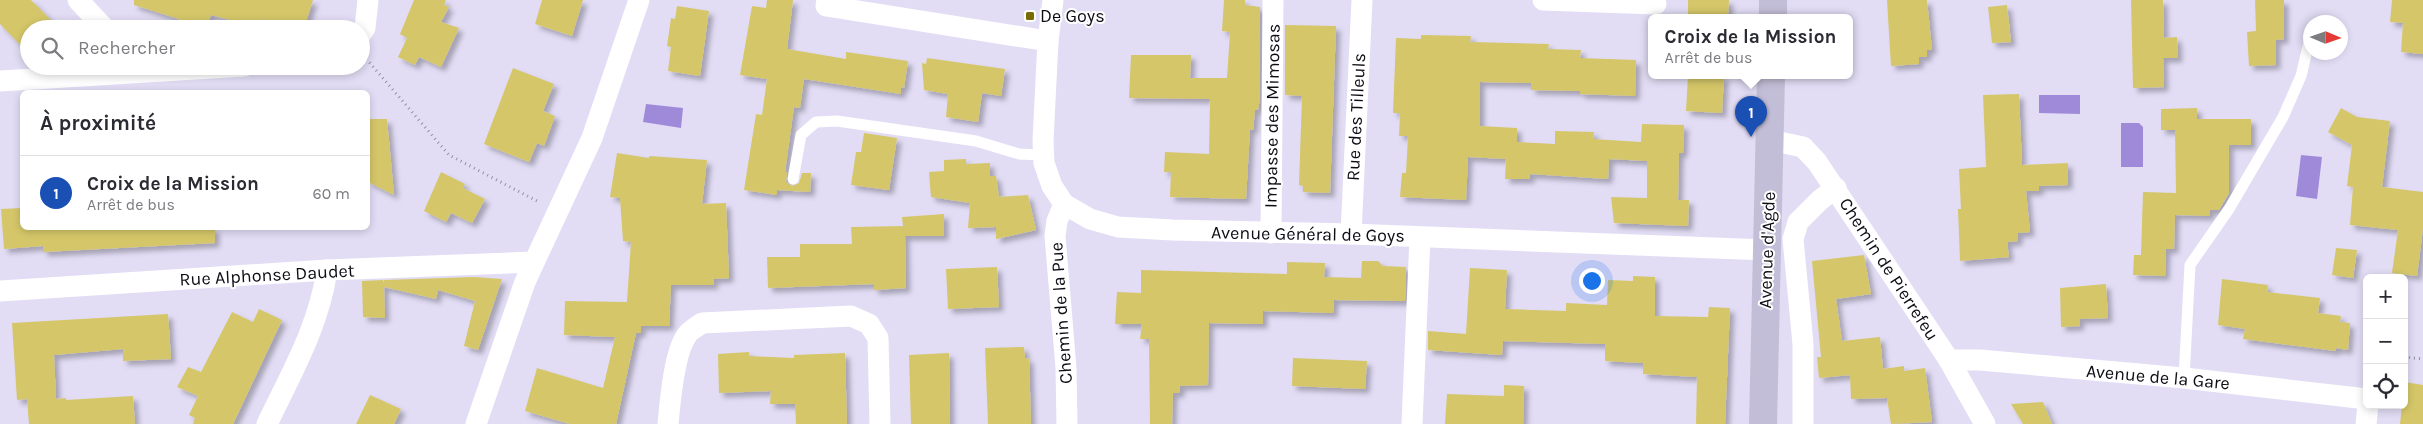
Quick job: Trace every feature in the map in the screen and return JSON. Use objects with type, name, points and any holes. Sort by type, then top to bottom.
[{"type":"main road","points":[[1772,14],[1773,0]]},
{"type":"main road","name":"Avenue d'Agde","points":[[1763,424],[1771,79]]},
{"type":"street","points":[[78,0],[97,20]]},
{"type":"street","points":[[366,20],[368,0]]},
{"type":"street","points":[[476,424],[533,262],[592,138],[639,0]]},
{"type":"street","points":[[826,0],[826,6],[1048,41]]},
{"type":"street","name":"Avenue Général de Goys","points":[[1053,0],[1048,41],[1043,155],[1052,186],[1064,204],[1090,219],[1118,227],[1767,250]]},
{"type":"street","name":"Impasse des Mimosas","points":[[1271,233],[1273,0]]},
{"type":"street","name":"Rue des Tilleuls","points":[[1351,234],[1362,0]]},
{"type":"street","points":[[1543,0],[1656,8]]},
{"type":"street","points":[[0,81],[65,75]]},
{"type":"street","name":"Chemin de Pierrefeu","points":[[1770,140],[1802,147],[1817,162],[1949,360],[1985,424]]},
{"type":"street","points":[[1803,424],[1803,344],[1793,239],[1798,222],[1820,200],[1836,188]]},
{"type":"street","name":"Chemin de la Pue","points":[[1064,204],[1057,221],[1055,236],[1066,368],[1067,424]]},
{"type":"street","points":[[1412,424],[1420,237]]},
{"type":"street","name":"Rue Alphonse Daudet","points":[[0,291],[327,270],[533,262]]},
{"type":"street","points":[[267,424],[318,314],[327,270]]},
{"type":"street","points":[[668,424],[670,401],[680,346],[687,334],[702,323],[851,316],[869,324],[878,338],[880,424]]},
{"type":"street","name":"Avenue de la Gare","points":[[1949,360],[1980,360],[2184,378],[2363,399]]},
{"type":"street","points":[[2366,424],[2368,409]]},
{"type":"lane","points":[[2184,378],[2190,265],[2229,209],[2283,117],[2301,76],[2305,60]]},
{"type":"lane","points":[[793,179],[801,136],[816,122],[837,120],[976,141],[1019,154],[1043,155]]},
{"type":"path","points":[[370,63],[449,155],[558,210]]},
{"type":"path","points":[[2408,357],[2423,359]]},
{"type":"shaded area","points":[[2039,95],[2080,95],[2080,114],[2039,113]]},
{"type":"shaded area","points":[[646,104],[683,108],[681,128],[643,122]]},
{"type":"shaded area","points":[[2121,123],[2139,123],[2143,127],[2143,167],[2121,167]]},
{"type":"shaded area","points":[[2301,155],[2322,157],[2317,199],[2296,196]]},
{"type":"building","points":[[0,0],[31,0],[51,20],[20,20],[20,45],[0,24]]},
{"type":"building","points":[[134,0],[313,0],[307,20],[230,20],[211,15],[209,20],[178,20],[134,5]]},
{"type":"building","points":[[414,0],[446,0],[444,5],[449,7],[441,22],[459,28],[441,67],[419,57],[415,65],[398,57],[407,38],[400,34]]},
{"type":"building","points":[[542,0],[583,0],[572,36],[535,24]]},
{"type":"building","points":[[767,0],[793,0],[787,49],[846,59],[846,52],[908,61],[904,88],[901,87],[901,94],[804,79],[800,108],[794,107],[785,172],[787,172],[786,182],[792,186],[799,183],[802,173],[811,173],[810,192],[777,190],[777,195],[744,190],[756,114],[762,115],[767,79],[740,75],[752,6],[766,8]]},
{"type":"building","points":[[1224,0],[1245,0],[1245,5],[1260,7],[1260,98],[1258,110],[1255,110],[1253,130],[1250,129],[1246,199],[1170,197],[1171,172],[1164,172],[1165,152],[1209,154],[1210,99],[1129,98],[1131,55],[1191,55],[1190,78],[1227,78],[1230,32],[1222,31]]},
{"type":"building","points":[[1688,0],[1729,0],[1728,14],[1688,14]]},
{"type":"building","points":[[1887,0],[1927,0],[1932,50],[1927,50],[1927,57],[1919,57],[1919,64],[1891,66]]},
{"type":"building","points":[[2131,0],[2163,0],[2164,38],[2177,37],[2178,58],[2163,58],[2164,87],[2133,88]]},
{"type":"building","points":[[2255,0],[2284,0],[2284,39],[2276,40],[2276,65],[2249,66],[2247,32],[2256,31]]},
{"type":"building","points":[[2392,0],[2423,0],[2423,54],[2401,52],[2403,23],[2390,22]]},
{"type":"building","points":[[2007,5],[2011,42],[1992,43],[1988,7]]},
{"type":"building","points":[[677,6],[709,11],[700,76],[668,71],[671,47],[667,46],[671,18],[675,19]]},
{"type":"building","points":[[1285,25],[1336,26],[1330,193],[1303,192],[1303,186],[1299,185],[1302,96],[1285,95]]},
{"type":"building","points":[[1421,35],[1471,36],[1470,42],[1549,44],[1548,49],[1581,50],[1580,58],[1636,60],[1635,96],[1580,94],[1580,91],[1531,90],[1531,83],[1480,82],[1480,126],[1517,128],[1517,142],[1555,144],[1555,131],[1594,132],[1593,139],[1641,142],[1642,124],[1684,125],[1683,153],[1679,153],[1678,200],[1689,200],[1688,226],[1614,223],[1611,197],[1647,198],[1647,161],[1609,159],[1608,179],[1530,174],[1530,179],[1505,179],[1506,159],[1468,157],[1466,200],[1400,197],[1402,173],[1406,173],[1408,136],[1399,136],[1400,113],[1393,113],[1396,38],[1421,39]]},
{"type":"building","points":[[927,58],[1005,69],[1001,96],[982,93],[978,122],[946,117],[948,94],[924,90],[922,63],[926,64]]},
{"type":"building","points":[[513,68],[554,84],[543,111],[555,116],[544,146],[537,143],[529,162],[484,144]]},
{"type":"building","points":[[1688,79],[1724,79],[1722,113],[1686,111]]},
{"type":"building","points":[[2019,94],[2022,165],[2068,163],[2068,185],[2039,186],[2039,191],[2026,191],[2030,232],[2018,233],[2018,241],[2007,242],[2009,257],[1960,261],[1958,209],[1961,209],[1959,169],[1986,167],[1983,95]]},
{"type":"building","points":[[2197,108],[2197,119],[2251,119],[2251,145],[2229,145],[2229,193],[2219,210],[2210,210],[2209,216],[2175,215],[2174,249],[2166,249],[2165,276],[2133,275],[2134,255],[2141,255],[2143,192],[2176,193],[2175,130],[2161,130],[2161,109]]},
{"type":"building","points":[[2341,108],[2357,117],[2390,121],[2382,187],[2423,192],[2423,228],[2417,276],[2392,273],[2398,230],[2350,225],[2353,187],[2347,186],[2352,145],[2328,132]]},
{"type":"building","points":[[370,119],[387,119],[394,195],[370,183]]},
{"type":"building","points":[[864,133],[897,138],[889,190],[851,185],[856,152],[861,152]]},
{"type":"building","points":[[617,153],[649,158],[649,156],[707,160],[702,204],[726,203],[729,278],[713,279],[714,285],[671,285],[669,326],[641,326],[641,333],[636,333],[616,424],[570,424],[525,411],[537,368],[603,388],[615,337],[564,335],[565,301],[627,302],[631,242],[623,241],[620,198],[610,197]]},
{"type":"building","points":[[966,159],[966,164],[990,163],[990,176],[996,176],[999,197],[1028,195],[1036,230],[996,239],[996,227],[968,228],[970,203],[931,197],[929,172],[944,171],[944,160]]},
{"type":"building","points":[[441,172],[465,184],[463,188],[485,199],[472,223],[451,213],[446,222],[424,211]]},
{"type":"building","points":[[20,208],[20,230],[215,230],[215,243],[43,252],[43,246],[4,249],[1,209]]},
{"type":"building","points":[[944,214],[944,236],[905,236],[906,288],[874,290],[874,284],[768,288],[767,257],[800,257],[800,244],[852,244],[851,227],[903,226],[902,217]]},
{"type":"building","points":[[2336,248],[2357,250],[2353,278],[2332,275]]},
{"type":"building","points":[[1864,255],[1871,294],[1836,299],[1842,341],[1880,337],[1883,369],[1904,366],[1904,371],[1925,368],[1932,422],[1891,424],[1887,398],[1851,399],[1850,375],[1819,378],[1817,357],[1821,357],[1812,261]]},
{"type":"building","points":[[1362,261],[1378,261],[1383,266],[1406,267],[1405,301],[1334,300],[1333,313],[1263,311],[1263,324],[1209,323],[1208,385],[1180,386],[1180,393],[1173,393],[1172,424],[1150,424],[1149,339],[1140,339],[1142,324],[1115,324],[1117,292],[1141,293],[1141,270],[1287,274],[1287,262],[1325,263],[1324,277],[1361,278]]},
{"type":"building","points":[[997,267],[999,307],[948,309],[946,269]]},
{"type":"building","points":[[1470,268],[1507,270],[1505,309],[1566,311],[1566,303],[1607,305],[1608,280],[1633,281],[1633,276],[1655,277],[1655,316],[1708,317],[1709,307],[1730,308],[1725,424],[1696,424],[1697,377],[1643,374],[1643,363],[1605,361],[1605,344],[1503,341],[1502,355],[1428,350],[1428,331],[1466,334]]},
{"type":"building","points":[[474,277],[502,279],[478,350],[464,346],[475,301],[438,290],[436,299],[384,287],[385,318],[363,317],[362,281],[383,280],[384,283],[384,280]]},
{"type":"building","points":[[2222,279],[2268,285],[2267,292],[2320,298],[2318,313],[2341,316],[2340,322],[2350,323],[2348,350],[2336,348],[2336,351],[2243,339],[2245,329],[2218,325]]},
{"type":"building","points":[[2106,284],[2108,318],[2079,319],[2080,326],[2061,327],[2060,288]]},
{"type":"building","points":[[259,309],[282,320],[233,424],[193,424],[195,418],[189,415],[198,396],[177,387],[188,367],[201,372],[232,312],[253,322]]},
{"type":"building","points":[[168,314],[171,359],[123,361],[123,349],[54,355],[56,399],[133,396],[135,424],[29,424],[27,399],[17,400],[12,323]]},
{"type":"building","points":[[1024,347],[1025,358],[1029,359],[1031,424],[988,424],[985,348]]},
{"type":"building","points":[[749,352],[749,356],[794,358],[794,355],[845,353],[847,424],[796,424],[795,404],[770,404],[771,391],[719,393],[718,354]]},
{"type":"building","points":[[949,353],[950,424],[911,424],[909,355]]},
{"type":"building","points":[[1293,358],[1367,361],[1365,389],[1292,386]]},
{"type":"building","points":[[2408,383],[2423,385],[2423,424],[2400,424],[2402,409],[2408,409]]},
{"type":"building","points":[[1504,385],[1524,386],[1523,424],[1445,424],[1447,394],[1504,396]]},
{"type":"building","points":[[370,395],[401,409],[394,424],[356,424]]},
{"type":"building","points":[[2043,402],[2052,424],[2023,424],[2011,404]]},
{"type":"place","name":"De Goys","points":[[1030,16]]},
{"type":"place","name":"Croix de la Mission","points":[[1751,137]]}]
